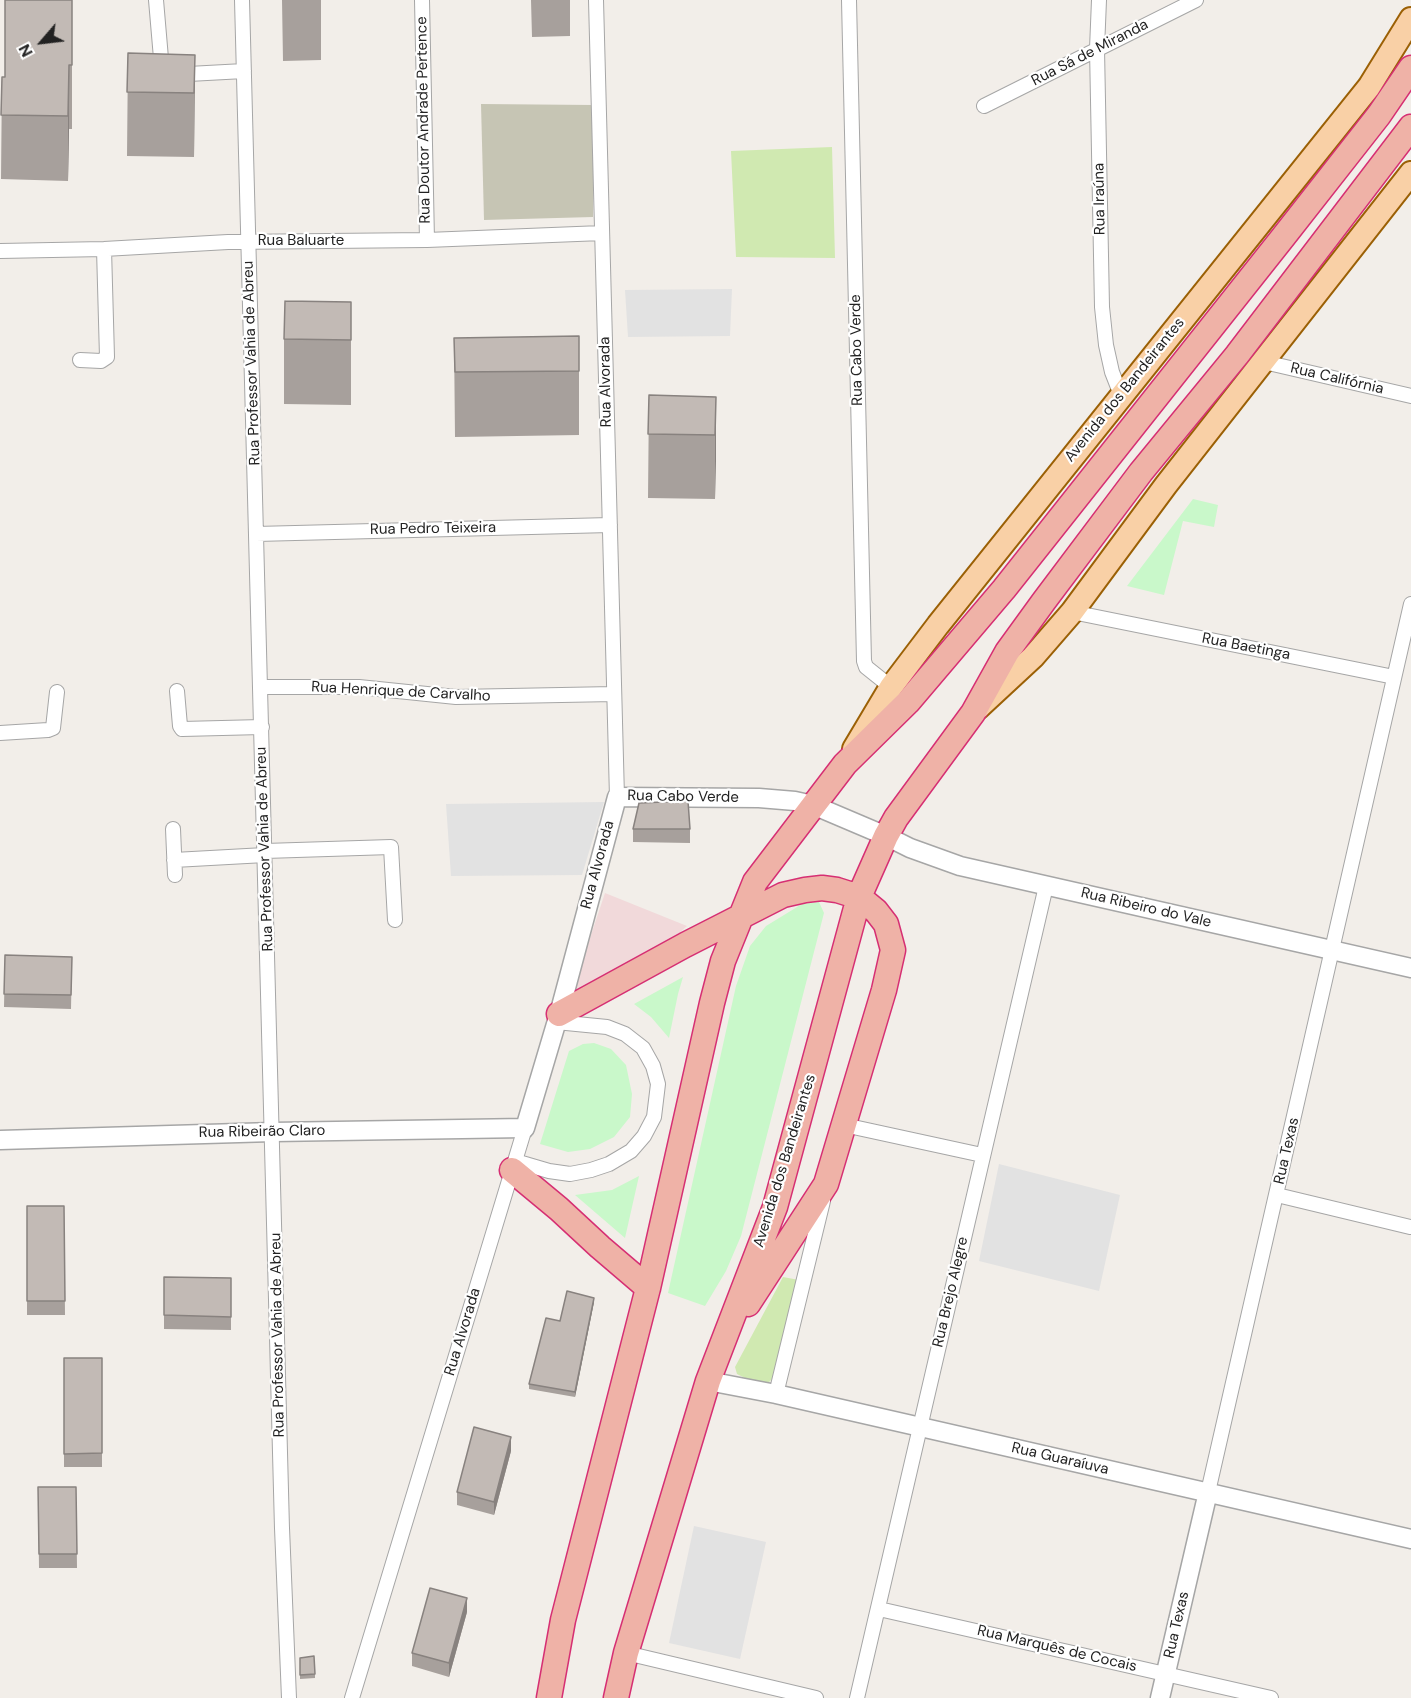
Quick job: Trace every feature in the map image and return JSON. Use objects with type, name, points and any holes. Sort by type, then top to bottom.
[{"type":"highway","name":"Avenida dos Bandeirantes","points":[[549,1698],[564,1620],[648,1288],[711,1003],[723,961],[755,882],[845,764],[908,702],[1010,581],[1299,218],[1379,115],[1411,68]]},
{"type":"highway","name":"Avenida dos Bandeirantes","points":[[616,1698],[626,1653],[708,1381],[775,1207],[859,897],[886,836],[896,818],[973,713],[1007,652],[1044,601],[1141,472],[1237,355],[1411,127]]},
{"type":"highway","points":[[557,1018],[740,916],[783,895],[822,888],[837,890],[859,897],[876,911],[886,924],[893,950],[884,990],[826,1184],[724,1341]]},
{"type":"highway","points":[[513,1166],[648,1288]]},
{"type":"main road","name":"Avenida dos Bandeirantes","points":[[845,764],[891,687],[938,624],[1369,87],[1411,19]]},
{"type":"main road","name":"Avenida dos Bandeirantes","points":[[973,713],[1033,657],[1077,605],[1166,485],[1411,173]]},
{"type":"street","points":[[156,0],[164,74],[244,71]]},
{"type":"street","name":"Rua Professor Vahia de Abreu","points":[[242,0],[282,1528],[289,1698]]},
{"type":"street","name":"Rua Doutor Andrade Pertence","points":[[422,0],[427,240]]},
{"type":"street","name":"Rua Alvorada","points":[[352,1698],[525,1128],[617,797],[596,0]]},
{"type":"street","name":"Rua Cabo Verde","points":[[849,0],[864,661],[866,667],[891,687]]},
{"type":"street","name":"Rua Iraúna","points":[[1099,0],[1097,49],[1102,307],[1106,345],[1112,372],[1121,395]]},
{"type":"street","name":"Rua Sá de Miranda","points":[[984,106],[1196,0]]},
{"type":"street","name":"Rua Baluarte","points":[[0,251],[104,249],[248,241],[427,240],[602,233]]},
{"type":"street","points":[[80,360],[101,361],[107,357],[104,249]]},
{"type":"street","name":"Rua Califórnia","points":[[1264,362],[1411,396]]},
{"type":"street","name":"Rua Pedro Teixeira","points":[[256,534],[610,525]]},
{"type":"street","name":"Rua Texas","points":[[1160,1698],[1411,604]]},
{"type":"street","name":"Rua Baetinga","points":[[1077,605],[1098,618],[1394,677]]},
{"type":"street","name":"Rua Henrique de Carvalho","points":[[261,687],[359,687],[456,697],[614,694]]},
{"type":"street","points":[[177,691],[182,729],[262,727]]},
{"type":"street","points":[[0,733],[53,728],[57,692]]},
{"type":"street","name":"Rua Cabo Verde","points":[[617,797],[780,799],[813,805],[886,836]]},
{"type":"street","points":[[173,830],[174,867],[265,853],[391,847],[395,920]]},
{"type":"street","name":"Rua Ribeiro do Vale","points":[[886,836],[910,848],[960,866],[1411,968]]},
{"type":"street","name":"Rua Brejo Alegre","points":[[857,1698],[1046,886]]},
{"type":"street","points":[[513,1166],[570,1174],[609,1164],[631,1151],[644,1136],[654,1117],[657,1084],[653,1066],[643,1048],[625,1034],[607,1027],[557,1018]]},
{"type":"street","points":[[844,1125],[982,1155]]},
{"type":"street","name":"Rua Ribeirão Claro","points":[[0,1140],[525,1128]]},
{"type":"street","points":[[776,1394],[826,1184]]},
{"type":"street","points":[[1277,1195],[1410,1227]]},
{"type":"street","name":"Rua Guaraíuva","points":[[708,1381],[776,1394],[1411,1539]]},
{"type":"street","name":"Rua Marquês de Cocais","points":[[879,1609],[1271,1698]]},
{"type":"street","points":[[626,1653],[816,1698]]},
{"type":"shaded area","points":[[481,104],[593,105],[593,217],[484,220]]},
{"type":"shaded area","points":[[732,289],[730,336],[628,337],[625,290]]},
{"type":"shaded area","points":[[604,802],[582,875],[451,876],[446,804]]},
{"type":"shaded area","points":[[605,893],[687,926],[677,935],[570,998]]},
{"type":"shaded area","points":[[999,1164],[1120,1195],[1099,1291],[979,1261]]},
{"type":"shaded area","points":[[694,1526],[766,1542],[740,1659],[669,1643]]},
{"type":"green space","points":[[832,147],[835,258],[736,257],[731,151]]},
{"type":"green space","points":[[1193,499],[1218,505],[1214,527],[1183,521],[1164,595],[1127,586]]},
{"type":"green space","points":[[819,902],[824,913],[741,1236],[726,1271],[705,1306],[668,1293],[736,986],[750,946],[766,926],[802,904]]},
{"type":"green space","points":[[683,977],[669,1038],[651,1017],[634,1004]]},
{"type":"green space","points":[[594,1043],[611,1049],[626,1065],[632,1094],[630,1117],[614,1137],[590,1149],[568,1152],[540,1144],[569,1051],[583,1044]]},
{"type":"green space","points":[[639,1176],[625,1238],[575,1195],[612,1190]]},
{"type":"green space","points":[[783,1277],[799,1280],[772,1379],[767,1384],[749,1380],[737,1374],[735,1367]]},
{"type":"building","points":[[5,0],[72,0],[72,65],[69,65],[68,116],[1,115],[2,77],[5,77]]},
{"type":"building","points":[[128,53],[195,55],[194,93],[127,92]]},
{"type":"building","points":[[285,301],[351,302],[351,340],[284,339]]},
{"type":"building","points":[[579,336],[579,371],[455,372],[454,338]]},
{"type":"building","points":[[649,395],[716,397],[715,435],[648,434]]},
{"type":"building","points":[[688,801],[690,829],[633,829],[639,803]]},
{"type":"building","points":[[5,955],[72,957],[71,995],[4,994]]},
{"type":"building","points":[[27,1206],[64,1206],[65,1301],[27,1301]]},
{"type":"building","points":[[164,1277],[231,1278],[231,1317],[164,1315]]},
{"type":"building","points":[[567,1291],[594,1298],[575,1392],[529,1384],[546,1318],[560,1321]]},
{"type":"building","points":[[64,1358],[102,1358],[102,1453],[64,1454]]},
{"type":"building","points":[[474,1427],[511,1437],[494,1502],[457,1492]]},
{"type":"building","points":[[38,1487],[76,1487],[77,1554],[39,1554]]},
{"type":"building","points":[[430,1588],[467,1598],[449,1663],[412,1653]]},
{"type":"building","points":[[314,1656],[315,1674],[300,1675],[300,1658]]}]
